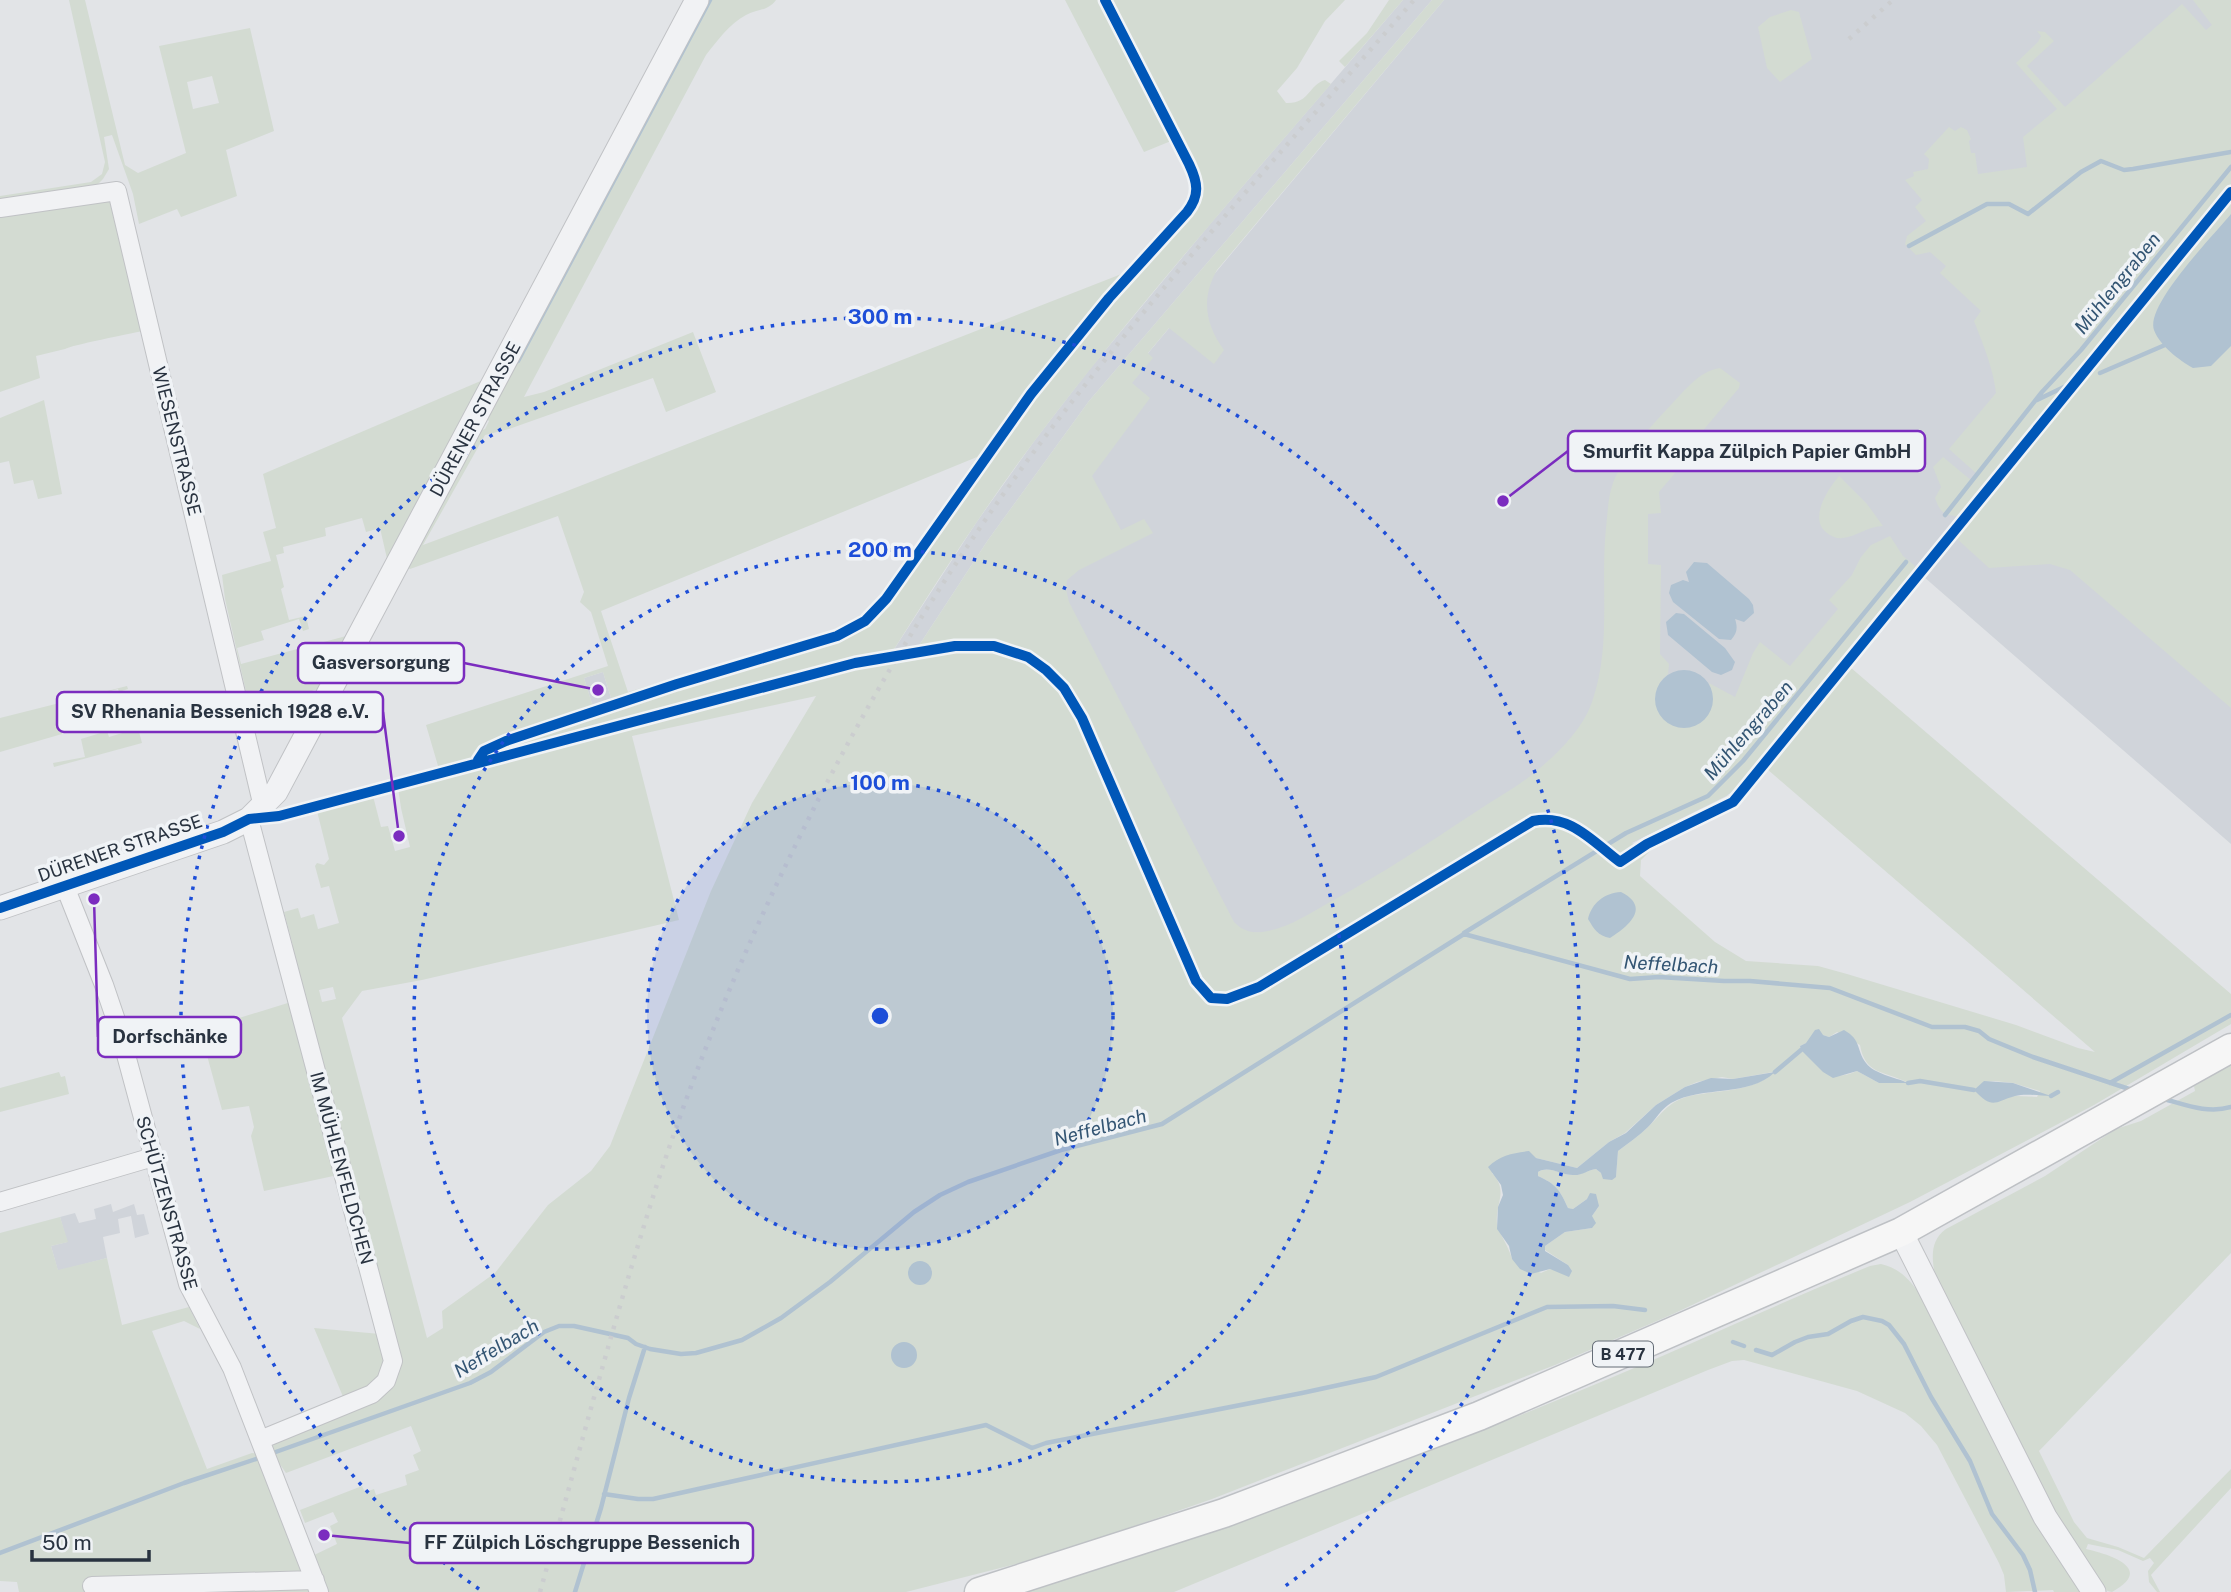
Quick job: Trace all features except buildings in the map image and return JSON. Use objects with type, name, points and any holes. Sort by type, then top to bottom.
[{"type":"main road","name":"B 477","points":[[979,1592],[1224,1513],[1479,1416],[1901,1232],[2231,1048]]},
{"type":"street","name":"DÜRENER STRASSE","points":[[0,908],[223,832],[256,813],[285,779],[696,0]]},
{"type":"street","name":"WIESENSTRASSE","points":[[0,208],[117,191],[256,813]]},
{"type":"street","name":"IM MÜHLENFELDCHEN","points":[[256,813],[393,1361],[386,1381],[372,1394],[265,1451]]},
{"type":"street","name":"SCHÜTZENSTRASSE","points":[[64,884],[112,1007],[188,1284],[232,1368],[317,1586]]},
{"type":"street","points":[[0,1202],[153,1157]]},
{"type":"street","points":[[1901,1232],[2045,1517],[2094,1592]]},
{"type":"street","points":[[92,1586],[317,1586]]},
{"type":"shaded area","points":[[69,0],[85,0],[125,165],[138,173],[186,153],[159,46],[250,28],[274,131],[226,150],[237,196],[181,217],[177,209],[139,224],[133,194],[112,135],[104,137],[109,169],[92,190],[0,203],[0,196],[91,182],[102,174],[105,162]],"holes":[[[212,76],[219,103],[193,109],[187,82]]]},
{"type":"shaded area","points":[[704,0],[776,0],[770,6],[746,15],[734,23],[706,55],[524,397],[544,392],[693,332],[716,392],[666,412],[653,378],[485,435],[423,545],[1124,273],[1186,204],[1189,179],[1171,141],[1144,152],[1065,0],[1345,0],[1325,21],[1297,68],[1277,91],[1286,103],[1294,103],[1300,101],[1319,82],[1325,80],[1331,84],[1181,259],[1071,393],[979,518],[891,654],[864,659],[863,665],[922,654],[923,649],[916,650],[988,540],[1089,401],[1432,0],[1444,0],[1217,270],[1209,291],[1207,311],[1209,321],[1224,350],[1214,364],[1169,328],[1148,353],[1153,358],[1132,383],[1150,398],[1092,476],[1121,530],[1144,519],[1153,533],[1079,570],[1067,580],[1069,602],[1234,922],[1245,930],[1263,932],[1308,915],[1385,870],[1517,786],[1548,761],[1570,738],[1588,712],[1602,659],[1604,550],[1613,482],[1632,449],[1667,409],[1698,378],[1720,368],[1740,383],[1739,388],[1683,454],[1687,459],[1659,492],[1661,513],[1648,514],[1648,564],[1661,565],[1660,654],[1669,664],[1668,674],[1660,682],[1699,724],[1711,705],[1709,683],[1735,697],[1760,642],[1790,666],[1838,609],[1829,600],[1852,575],[1871,545],[1890,536],[1916,570],[1738,787],[1726,796],[1631,843],[1652,849],[1641,860],[1640,876],[1715,942],[1746,961],[1818,966],[2016,1025],[2095,1052],[1767,769],[1850,667],[2231,994],[2231,1024],[2094,1105],[1910,1202],[1673,1314],[1555,1365],[1212,1499],[1051,1555],[906,1592],[324,1592],[310,1557],[337,1544],[330,1526],[338,1522],[333,1512],[305,1523],[300,1510],[362,1486],[365,1492],[374,1489],[376,1495],[407,1485],[405,1475],[419,1470],[413,1455],[421,1451],[411,1426],[286,1473],[270,1450],[275,1443],[344,1399],[314,1328],[380,1334],[338,1175],[264,1191],[251,1136],[254,1127],[249,1106],[222,1110],[200,1030],[291,1002],[278,951],[293,946],[284,912],[298,908],[301,918],[314,914],[318,929],[339,923],[329,886],[321,888],[315,866],[317,863],[324,865],[329,859],[317,811],[373,796],[381,827],[388,826],[395,851],[410,847],[398,787],[441,776],[426,725],[608,666],[591,612],[580,602],[584,592],[558,516],[410,569],[406,567],[476,432],[485,429],[489,421],[485,418]],"holes":[[[977,457],[888,587],[857,618],[833,631],[628,692],[601,611]],[[603,672],[612,701],[593,707],[584,678]],[[816,696],[752,803],[711,891],[610,1146],[591,1171],[548,1205],[495,1273],[442,1311],[443,1328],[427,1338],[342,1018],[362,991],[422,980],[679,920],[632,736]],[[333,987],[336,999],[322,1002],[319,990]],[[1837,1032],[1860,1045],[1866,1062],[1871,1067],[1906,1082],[1879,1083],[1857,1071],[1839,1075],[1826,1071],[1801,1050],[1800,1046],[1823,1035],[1829,1037]],[[1773,1072],[1755,1084],[1686,1097],[1674,1103],[1618,1151],[1616,1177],[1596,1169],[1573,1175],[1551,1170],[1538,1172],[1538,1176],[1557,1188],[1568,1208],[1573,1209],[1587,1199],[1599,1206],[1592,1216],[1592,1228],[1565,1232],[1545,1246],[1545,1250],[1568,1265],[1559,1271],[1550,1269],[1541,1273],[1512,1259],[1497,1224],[1501,1192],[1492,1173],[1536,1158],[1577,1168],[1609,1142],[1625,1133],[1656,1105],[1685,1087],[1722,1077],[1733,1079]],[[1984,1082],[2013,1083],[2040,1091],[2037,1097],[2016,1096]]]},
{"type":"shaded area","points":[[1389,0],[1403,0],[1345,67],[1339,61],[1367,33]]},
{"type":"shaded area","points":[[1403,0],[1432,0],[1089,401],[988,540],[916,650],[891,654],[976,523],[1089,370]]},
{"type":"shaded area","points":[[1444,0],[2231,0],[2076,561],[2231,695],[2231,844],[1916,570],[1738,787],[1726,796],[1630,844],[1584,826],[1250,985],[970,595],[1103,407]]},
{"type":"shaded area","points":[[2193,0],[2231,0],[2231,708],[2070,570],[2050,564],[1989,568],[1949,529],[1959,516],[1946,514],[1939,507],[1935,498],[1941,487],[1933,467],[1943,457],[1972,481],[1977,474],[1949,449],[1996,393],[1995,384],[1974,321],[1981,311],[1940,273],[1946,266],[1930,252],[1916,255],[1905,244],[1907,236],[1926,221],[1915,207],[1922,200],[1905,180],[1914,176],[1913,172],[1928,169],[1929,159],[1924,154],[1949,127],[1955,131],[1961,127],[1967,130],[1971,139],[1971,153],[1975,153],[1978,174],[2027,167],[2023,137],[2057,109],[2016,63],[2038,42],[2041,36],[2037,31],[2045,32],[2054,41],[2027,66],[2065,107],[2182,4],[2206,30],[2212,25]]},
{"type":"shaded area","points":[[1791,10],[1799,12],[1812,59],[1780,82],[1767,68],[1758,27],[1770,17]]},
{"type":"shaded area","points":[[104,199],[115,206],[142,331],[36,356],[40,378],[0,392],[0,215]]},
{"type":"shaded area","points":[[483,380],[388,563],[380,528],[366,532],[362,518],[325,528],[326,536],[283,547],[284,553],[276,555],[289,620],[306,616],[309,629],[303,631],[299,619],[261,631],[264,640],[237,648],[241,664],[350,635],[322,688],[250,709],[225,599],[222,575],[271,561],[263,532],[276,528],[263,474]]},
{"type":"shaded area","points":[[44,400],[62,494],[38,499],[33,480],[14,484],[9,461],[0,463],[0,418]]},
{"type":"shaded area","points":[[1839,476],[1867,504],[1883,526],[1840,538],[1827,533],[1819,520],[1820,512],[1830,488]]},
{"type":"shaded area","points":[[603,672],[612,701],[593,707],[584,678]]},
{"type":"shaded area","points":[[127,686],[128,689],[119,692],[118,689],[98,694],[101,710],[95,712],[89,707],[80,706],[78,699],[57,705],[60,718],[66,717],[62,734],[0,752],[0,718]]},
{"type":"shaded area","points":[[137,724],[142,743],[54,767],[53,763],[85,757],[81,739],[107,731],[109,737],[129,731],[128,726]]},
{"type":"shaded area","points":[[2231,1064],[2231,1253],[2039,1451],[2074,1522],[2087,1538],[2144,1558],[2231,1469],[2231,1488],[2151,1575],[2160,1592],[2149,1582],[2148,1571],[2154,1563],[2150,1558],[2143,1561],[2118,1550],[2088,1544],[2086,1549],[2115,1558],[2129,1569],[2130,1576],[2112,1592],[2096,1583],[2077,1557],[1937,1283],[1933,1261],[1934,1247],[1940,1234],[1946,1229],[2045,1176],[2116,1129],[2141,1121],[2195,1091],[2194,1086]]},
{"type":"shaded area","points":[[59,1072],[61,1077],[65,1076],[69,1094],[0,1112],[0,1088]]},
{"type":"shaded area","points":[[111,1204],[113,1212],[134,1204],[137,1215],[144,1214],[149,1234],[135,1238],[131,1216],[118,1219],[120,1233],[103,1237],[107,1258],[58,1271],[51,1246],[67,1242],[60,1217],[75,1213],[79,1223],[96,1219],[94,1209]]},
{"type":"shaded area","points":[[60,1217],[68,1242],[51,1246],[58,1270],[107,1258],[122,1325],[189,1307],[200,1329],[184,1321],[152,1331],[207,1469],[252,1453],[260,1454],[302,1569],[305,1588],[311,1592],[19,1592],[17,1582],[0,1581],[0,1233]]},
{"type":"shaded area","points":[[1881,1264],[1903,1275],[1919,1293],[2083,1592],[2006,1592],[1999,1563],[1937,1445],[1921,1426],[1905,1413],[1857,1391],[1744,1360],[1732,1361],[1708,1370],[1174,1592],[1027,1592],[1249,1518],[1395,1464],[1541,1407],[1838,1279]]},
{"type":"water","points":[[2231,214],[2231,346],[2211,366],[2193,368],[2176,357],[2161,342],[2154,330],[2154,319],[2160,304],[2183,270]]},
{"type":"water","points":[[1694,562],[1707,563],[1753,605],[1754,613],[1744,622],[1735,619],[1736,630],[1731,640],[1719,639],[1673,602],[1669,593],[1671,585],[1683,580],[1689,582],[1686,572]]},
{"type":"water","points":[[1676,613],[1684,614],[1725,648],[1735,662],[1732,670],[1721,675],[1712,672],[1668,635],[1666,622]]},
{"type":"water","points":[[1678,670],[1690,670],[1705,678],[1713,693],[1713,705],[1705,720],[1690,728],[1678,728],[1663,720],[1655,705],[1655,693],[1663,678]]},
{"type":"water","points":[[1621,892],[1635,904],[1634,916],[1617,933],[1610,938],[1606,937],[1592,926],[1588,919],[1590,913],[1604,897]]},
{"type":"water","points":[[1819,1029],[1823,1035],[1829,1037],[1844,1030],[1854,1038],[1870,1067],[1908,1083],[1879,1083],[1857,1071],[1833,1078],[1823,1072],[1800,1046]]},
{"type":"water","points":[[1775,1072],[1752,1085],[1697,1094],[1671,1103],[1645,1130],[1618,1151],[1616,1177],[1612,1180],[1603,1179],[1596,1169],[1576,1175],[1550,1170],[1538,1172],[1538,1176],[1557,1188],[1568,1208],[1573,1209],[1587,1199],[1590,1193],[1596,1194],[1599,1206],[1592,1216],[1596,1223],[1592,1228],[1565,1232],[1545,1246],[1545,1251],[1568,1265],[1572,1271],[1569,1277],[1550,1269],[1531,1274],[1520,1269],[1512,1259],[1509,1246],[1497,1229],[1498,1207],[1503,1195],[1501,1185],[1488,1167],[1497,1160],[1507,1155],[1529,1151],[1536,1158],[1577,1168],[1609,1142],[1626,1133],[1656,1105],[1685,1087],[1711,1078],[1733,1079]]},
{"type":"water","points":[[1984,1081],[2013,1083],[2051,1096],[2019,1095],[1994,1103],[1985,1100],[1974,1090]]},
{"type":"water","points":[[920,1261],[931,1268],[932,1273],[925,1284],[920,1285],[909,1278],[908,1273],[915,1262]]},
{"type":"water","points":[[904,1342],[913,1346],[917,1355],[913,1364],[904,1368],[895,1364],[891,1355],[895,1346]]},
{"type":"waterway","points":[[518,361],[710,0]]},
{"type":"waterway","points":[[1909,246],[1987,204],[2009,204],[2028,214],[2081,172],[2101,161],[2124,170],[2231,152]]},
{"type":"waterway","name":"Mühlengraben","points":[[1945,515],[2042,392],[2081,350],[2231,167]]},
{"type":"waterway","points":[[2100,373],[2165,345]]},
{"type":"waterway","points":[[2037,400],[2064,387]]},
{"type":"waterway","name":"Mühlengraben","points":[[1464,933],[1626,833],[1708,796],[1743,761],[1906,562]]},
{"type":"waterway","name":"Neffelbach","points":[[270,1454],[470,1383],[491,1372],[544,1332],[559,1326],[574,1326],[628,1338],[650,1349],[681,1354],[696,1353],[742,1340],[781,1318],[830,1282],[914,1212],[940,1195],[968,1182],[1061,1150],[1162,1124],[1464,934],[1630,979],[1659,977],[1750,981],[1830,988],[1932,1027],[1965,1027],[1979,1031],[1989,1039],[2033,1057],[2132,1090]]},
{"type":"waterway","points":[[2110,1083],[2231,1015]]},
{"type":"waterway","points":[[1775,1072],[1801,1050]]},
{"type":"waterway","points":[[1908,1083],[1920,1081],[1974,1090]]},
{"type":"waterway","points":[[2051,1096],[2058,1092]]},
{"type":"waterway","name":"Neffelbach","points":[[2164,1099],[2205,1109],[2231,1107]]},
{"type":"waterway","points":[[604,1494],[653,1499],[986,1425],[1032,1448],[1376,1377],[1547,1307],[1613,1306],[1645,1310]]},
{"type":"waterway","points":[[1756,1350],[1772,1355],[1795,1342],[1828,1334],[1863,1317],[1889,1325],[1904,1344],[1931,1397],[1970,1461],[1992,1514],[2023,1555],[2035,1592]]},
{"type":"waterway","points":[[1733,1342],[1744,1346]]},
{"type":"waterway","points":[[575,1592],[645,1347]]},
{"type":"waterway","name":"Neffelbach","points":[[0,1553],[184,1483],[262,1457]]},
{"type":"railway","points":[[540,1592],[622,1298],[685,1102],[765,909],[868,706],[968,545],[1040,443],[1159,293],[1414,0]]},
{"type":"railway","points":[[1849,39],[1893,0]]},
{"type":"cycle path","points":[[478,760],[484,751],[506,741],[677,684],[837,636],[865,621],[886,599],[1031,394],[1109,298],[1187,212],[1194,200],[1196,183],[1189,164],[1105,0]]},
{"type":"cycle path","points":[[0,908],[223,832],[249,819],[279,816],[855,663],[955,646],[994,646],[1028,657],[1064,688],[1082,718],[1196,981],[1211,998],[1227,999],[1259,987],[1533,821],[1558,821],[1570,825],[1620,862],[1647,844],[1733,802],[2231,192]]},
{"type":"place","name":"Smurfit Kappa Zülpich Papier GmbH","points":[[1503,501]]},
{"type":"place","name":"Gasversorgung","points":[[598,690]]},
{"type":"place","name":"SV Rhenania Bessenich 1928 e.V.","points":[[399,836]]},
{"type":"place","name":"Dorfschänke","points":[[94,899]]},
{"type":"place","name":"FF Zülpich Löschgruppe Bessenich","points":[[324,1535]]}]
